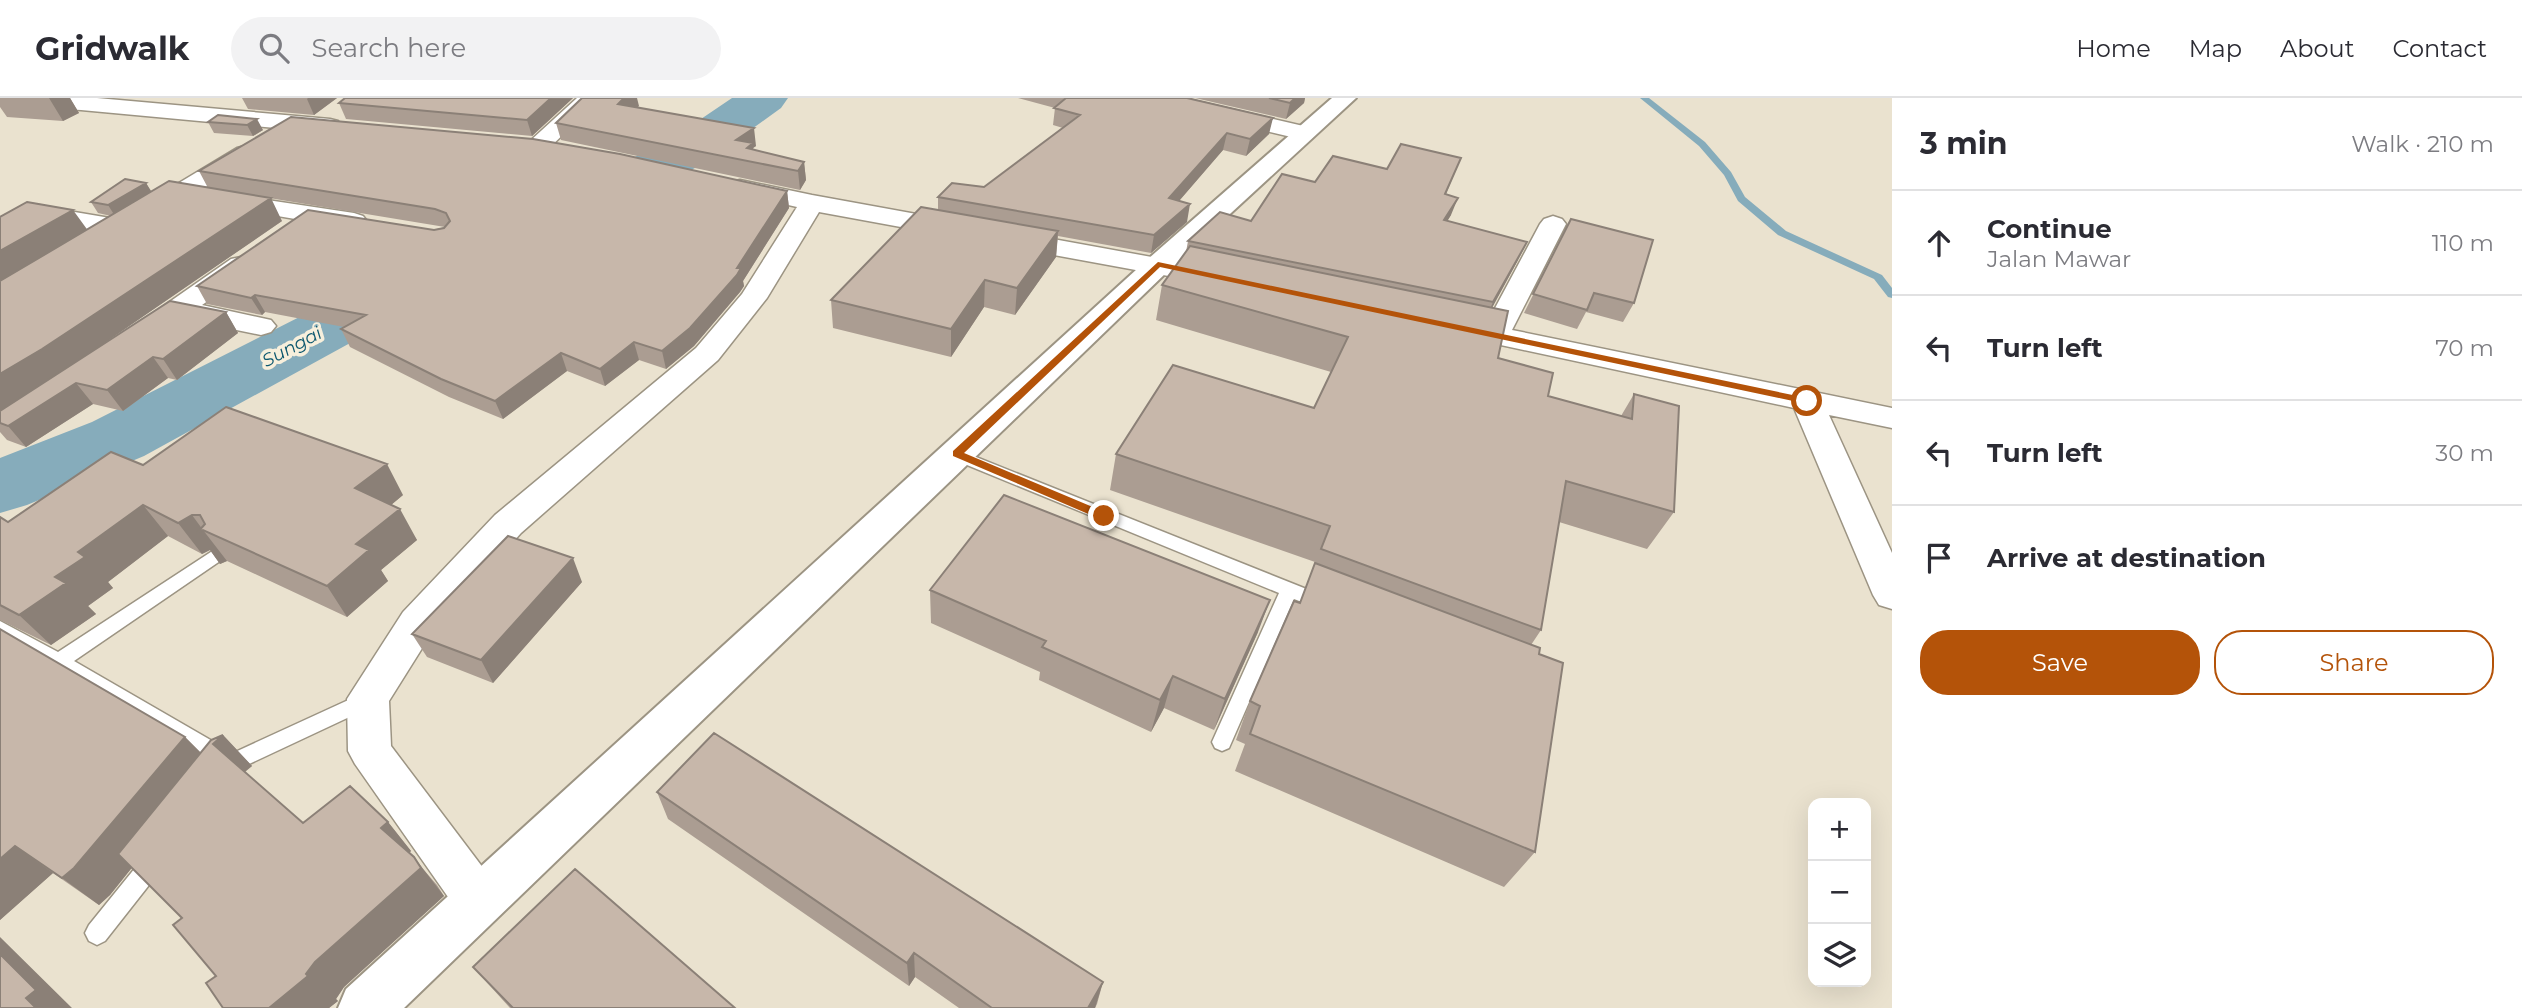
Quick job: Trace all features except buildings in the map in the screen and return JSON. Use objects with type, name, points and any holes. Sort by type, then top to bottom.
[{"type":"street","points":[[538,146],[590,98]]},
{"type":"street","points":[[1155,98],[1304,133]]},
{"type":"street","points":[[365,1008],[1158,265],[1345,98]]},
{"type":"street","points":[[0,99],[85,101],[347,128]]},
{"type":"street","points":[[12,120],[47,102]]},
{"type":"street","points":[[320,125],[346,105]]},
{"type":"street","points":[[89,247],[294,123]]},
{"type":"street","points":[[510,143],[562,150]]},
{"type":"street","points":[[712,181],[812,203],[1252,284]]},
{"type":"street","points":[[178,193],[377,225]]},
{"type":"street","points":[[479,901],[370,751],[369,699],[417,623],[508,524],[707,354],[753,298],[812,203]]},
{"type":"street","points":[[19,211],[122,228]]},
{"type":"street","points":[[126,345],[313,214]]},
{"type":"street","points":[[1495,335],[1553,224]]},
{"type":"street","points":[[178,309],[261,326]]},
{"type":"street","points":[[1428,321],[1892,418]]},
{"type":"street","points":[[1807,401],[1892,595]]},
{"type":"lane","points":[[956,454],[1339,609]]},
{"type":"lane","points":[[58,662],[217,554]]},
{"type":"lane","points":[[1222,743],[1289,590]]},
{"type":"lane","points":[[0,628],[232,763]]},
{"type":"lane","points":[[215,784],[232,763],[369,699]]},
{"type":"lane","points":[[97,933],[173,837]]},
{"type":"waterway","name":"Sungai","points":[[562,212],[685,153],[764,98]]},
{"type":"waterway","points":[[1644,98],[1702,144],[1728,174],[1741,199],[1782,233],[1878,277],[1892,295]]},
{"type":"waterway","name":"Sungai","points":[[0,487],[118,439],[433,273]]},
{"type":"route","points":[[1104,516],[956,454],[1158,265],[1807,401]]}]
